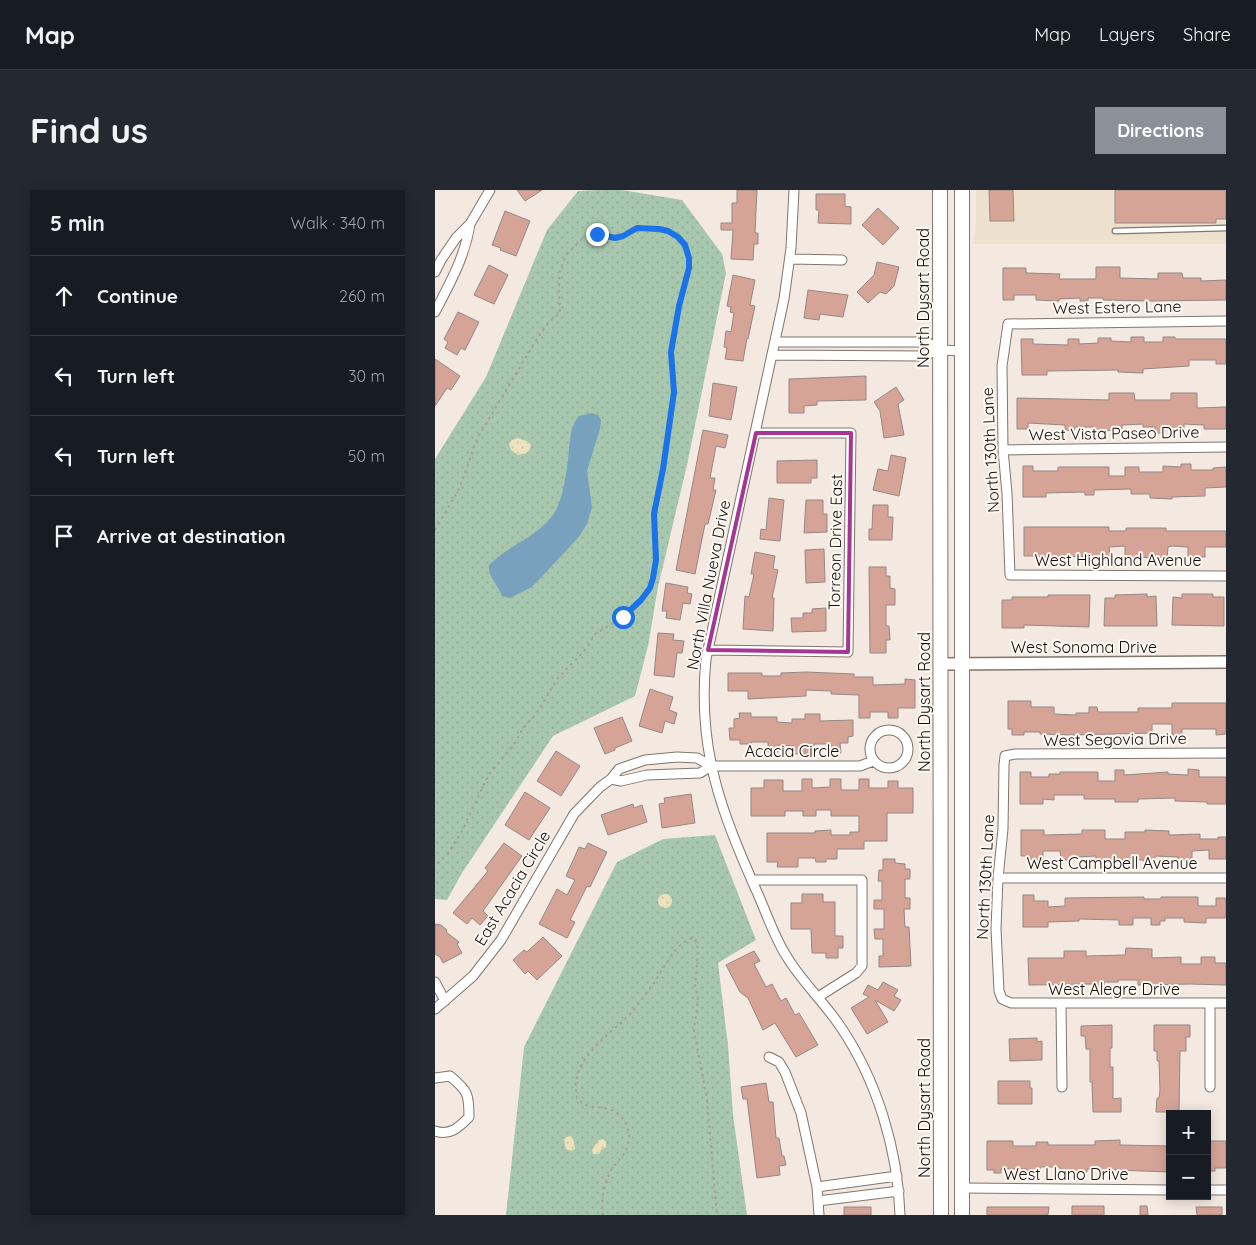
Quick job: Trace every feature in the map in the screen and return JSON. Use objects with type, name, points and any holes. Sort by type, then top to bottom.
[{"type":"main road","name":"North Dysart Road","points":[[940,190],[942,664],[941,1215]]},
{"type":"main road","points":[[962,190],[962,1215]]},
{"type":"street","points":[[435,272],[456,238],[470,224],[490,190]]},
{"type":"street","name":"North Villa Nueva Drive","points":[[794,190],[790,259],[776,342],[708,650],[705,671],[704,716],[711,766],[726,816],[785,955],[841,1027],[864,1069],[888,1132],[897,1176],[900,1215]]},
{"type":"street","points":[[435,312],[461,262],[468,242],[470,224]]},
{"type":"street","points":[[790,259],[842,260]]},
{"type":"street","name":"West Estero Lane","points":[[1008,324],[1226,321]]},
{"type":"street","name":"North 130th Lane","points":[[1008,324],[1002,366],[1003,450],[1007,493],[1010,575]]},
{"type":"street","points":[[776,342],[927,342],[940,350]]},
{"type":"street","points":[[773,355],[926,356],[940,350],[962,350]]},
{"type":"street","name":"Torreon Drive East","points":[[708,650],[848,652],[851,433],[755,433]]},
{"type":"street","name":"West Vista Paseo Drive","points":[[1003,450],[1226,447]]},
{"type":"street","name":"West Highland Avenue","points":[[1010,575],[1226,576]]},
{"type":"street","name":"West Sonoma Drive","points":[[942,664],[1226,662]]},
{"type":"street","name":"Acacia Circle","points":[[891,729],[903,735],[908,747],[906,759],[901,764],[896,767],[883,768],[873,761],[869,748],[873,736],[891,729]]},
{"type":"street","name":"West Segovia Drive","points":[[1005,756],[1015,754],[1226,752]]},
{"type":"street","name":"North 130th Lane","points":[[1002,999],[999,991],[996,929],[998,878],[1003,829],[1005,756]]},
{"type":"street","name":"East Acacia Circle","points":[[435,1010],[473,976],[501,940],[574,814],[619,769],[645,760],[697,758],[711,766]]},
{"type":"street","name":"Acacia Circle","points":[[711,766],[860,766],[873,761]]},
{"type":"street","points":[[611,779],[621,781],[647,775],[700,773],[711,766]]},
{"type":"street","name":"West Campbell Avenue","points":[[998,878],[1226,878]]},
{"type":"street","points":[[752,880],[862,880],[861,966],[856,973],[818,997]]},
{"type":"street","points":[[435,982],[445,1001]]},
{"type":"street","name":"West Alegre Drive","points":[[1002,999],[1011,1003],[1226,1004]]},
{"type":"street","points":[[1061,1004],[1062,1087]]},
{"type":"street","points":[[1210,1004],[1210,1087]]},
{"type":"street","points":[[769,1057],[779,1062],[785,1072],[801,1113],[817,1187],[819,1215]]},
{"type":"street","points":[[435,1078],[450,1076],[469,1096],[469,1116],[456,1130],[435,1131]]},
{"type":"street","points":[[817,1187],[897,1176]]},
{"type":"street","name":"West Llano Drive","points":[[962,1188],[1166,1190]]},
{"type":"street","points":[[1211,1190],[1226,1190]]},
{"type":"street","points":[[818,1201],[899,1191]]},
{"type":"lane","points":[[1115,231],[1226,228]]},
{"type":"path","points":[[435,530],[459,489],[477,438],[538,336],[560,313],[560,270],[571,248],[588,236],[597,234],[619,237],[642,228],[668,231],[678,237],[688,252],[689,268],[679,306],[672,346],[673,399],[663,469],[654,514],[656,560],[650,588],[630,612],[595,634],[586,649],[558,678],[536,714],[488,776],[462,831],[447,855],[435,866]]},
{"type":"path","points":[[603,1215],[601,1206],[607,1179],[629,1145],[629,1135],[624,1120],[612,1108],[585,1105],[577,1098],[575,1088],[577,1076],[583,1062],[598,1044],[632,1012],[678,947],[690,938],[694,938],[697,943],[698,952],[695,986],[698,1000],[694,1032],[707,1099],[717,1215]]},
{"type":"highlighted area","points":[[756,433],[851,433],[848,652],[708,650]]},
{"type":"shaded area","points":[[976,190],[1226,190],[1226,244],[973,244],[976,228]]},
{"type":"green space","points":[[622,190],[682,200],[722,254],[726,273],[687,465],[658,587],[648,646],[635,696],[553,736],[462,873],[447,900],[435,899],[435,459],[486,377],[547,230],[578,191]]},
{"type":"green space","points":[[715,835],[756,940],[718,963],[728,1045],[733,1115],[747,1215],[506,1215],[524,1047],[617,862],[663,839]]},
{"type":"sand","points":[[518,438],[530,443],[531,447],[527,453],[518,455],[511,450],[509,444],[512,440]]},
{"type":"sand","points":[[665,894],[670,896],[672,901],[670,906],[665,908],[660,906],[658,901],[660,896]]},
{"type":"sand","points":[[569,1136],[573,1137],[575,1149],[571,1151],[566,1149],[564,1139]]},
{"type":"sand","points":[[603,1139],[606,1142],[606,1147],[599,1154],[593,1154],[592,1149],[599,1140]]},
{"type":"water","points":[[592,413],[598,415],[601,420],[587,471],[592,507],[587,524],[578,538],[532,587],[510,598],[502,596],[491,577],[489,565],[496,558],[541,528],[555,512],[564,486],[573,425],[579,416]]},
{"type":"building","points":[[517,190],[542,190],[525,201]]},
{"type":"building","points":[[737,190],[757,190],[755,233],[758,233],[758,244],[754,244],[753,260],[731,259],[733,230],[721,230],[721,223],[732,223],[732,203],[737,203]]},
{"type":"building","points":[[989,190],[1013,190],[1014,221],[990,221]]},
{"type":"building","points":[[1115,190],[1226,190],[1226,219],[1216,219],[1216,223],[1115,223]]},
{"type":"building","points":[[816,194],[845,194],[845,206],[851,207],[851,224],[818,223],[819,210],[816,210]]},
{"type":"building","points":[[878,208],[899,228],[883,245],[862,225]]},
{"type":"building","points":[[505,211],[530,221],[516,256],[492,245]]},
{"type":"building","points":[[877,262],[899,267],[894,286],[886,294],[880,292],[868,303],[857,292],[874,275]]},
{"type":"building","points":[[489,265],[508,275],[494,304],[474,295]]},
{"type":"building","points":[[1096,267],[1120,267],[1120,278],[1158,279],[1158,273],[1182,273],[1183,278],[1201,278],[1201,281],[1226,280],[1226,300],[1150,301],[1088,298],[1088,301],[1080,301],[1080,298],[1059,299],[1059,301],[1036,300],[1036,295],[1014,295],[1014,300],[1003,300],[1003,268],[1026,268],[1026,273],[1060,274],[1059,279],[1096,279]]},
{"type":"building","points":[[733,275],[755,280],[750,305],[755,306],[743,361],[725,359],[727,348],[724,347],[726,331],[731,332],[734,313],[730,312],[731,307],[727,306]]},
{"type":"building","points":[[808,290],[848,295],[843,317],[820,314],[819,320],[804,318]]},
{"type":"building","points":[[458,312],[479,322],[465,350],[461,348],[457,355],[445,348],[448,342],[444,339]]},
{"type":"building","points":[[1131,337],[1144,337],[1144,342],[1163,342],[1163,337],[1175,337],[1175,339],[1226,339],[1226,364],[1216,364],[1216,360],[1189,360],[1189,366],[1143,369],[1143,373],[1118,372],[1118,370],[1047,371],[1047,375],[1022,375],[1021,339],[1033,339],[1033,344],[1068,345],[1068,339],[1079,339],[1079,344],[1098,343],[1098,338],[1111,338],[1111,341],[1131,342]]},
{"type":"building","points":[[435,359],[460,376],[451,390],[447,388],[435,406]]},
{"type":"building","points":[[866,376],[866,400],[817,401],[817,405],[804,406],[804,413],[789,413],[789,379]]},
{"type":"building","points":[[713,383],[737,387],[731,420],[709,416]]},
{"type":"building","points":[[896,387],[904,400],[898,404],[904,435],[884,438],[880,411],[874,402]]},
{"type":"building","points":[[1109,393],[1134,393],[1135,400],[1171,400],[1171,393],[1197,393],[1197,408],[1226,407],[1226,429],[1204,429],[1204,425],[1184,424],[1184,429],[1165,429],[1165,433],[1155,433],[1155,427],[1143,427],[1143,424],[1122,425],[1122,429],[1093,432],[1093,427],[1075,427],[1074,431],[1065,430],[1065,425],[1028,423],[1028,429],[1017,429],[1017,398],[1109,400]]},
{"type":"building","points":[[703,430],[728,435],[725,448],[716,446],[710,478],[715,478],[713,490],[716,490],[708,524],[705,524],[695,574],[676,570]]},
{"type":"building","points":[[891,455],[906,458],[899,496],[873,490],[878,469],[888,471]]},
{"type":"building","points":[[817,460],[817,478],[811,478],[811,483],[777,483],[777,461]]},
{"type":"building","points":[[1181,464],[1191,464],[1191,470],[1213,470],[1213,468],[1226,467],[1226,487],[1205,488],[1205,496],[1172,497],[1172,499],[1150,498],[1150,494],[1131,494],[1131,489],[1094,490],[1094,495],[1085,495],[1085,492],[1046,493],[1046,497],[1023,497],[1023,466],[1033,466],[1033,471],[1058,471],[1058,467],[1109,467],[1109,476],[1125,476],[1125,467],[1139,467],[1139,472],[1163,472],[1163,466],[1181,467]]},
{"type":"building","points":[[769,498],[784,500],[780,541],[760,539],[761,529],[766,530]]},
{"type":"building","points":[[806,500],[823,500],[823,514],[827,514],[827,532],[804,533]]},
{"type":"building","points":[[873,505],[888,505],[888,517],[893,517],[892,540],[869,540],[869,529],[872,529]]},
{"type":"building","points":[[1024,527],[1109,527],[1109,531],[1126,531],[1126,528],[1166,528],[1166,531],[1226,531],[1226,547],[1205,547],[1205,557],[1188,557],[1188,547],[1172,546],[1168,547],[1167,558],[1125,557],[1125,546],[1109,547],[1110,556],[1034,557],[1024,556]]},
{"type":"building","points":[[824,549],[825,582],[806,583],[805,550]]},
{"type":"building","points":[[755,552],[775,556],[773,569],[778,570],[772,598],[774,598],[773,631],[743,629],[745,596],[749,597],[754,574],[751,574]]},
{"type":"building","points":[[869,567],[886,567],[886,576],[890,576],[890,588],[895,589],[895,605],[886,605],[886,626],[889,626],[890,640],[886,640],[886,653],[870,653]]},
{"type":"building","points":[[666,583],[688,587],[687,593],[692,594],[690,604],[683,603],[680,620],[666,618],[667,611],[662,611]]},
{"type":"building","points":[[1147,594],[1147,597],[1156,596],[1157,626],[1104,626],[1105,598],[1115,598],[1115,595]]},
{"type":"building","points":[[1182,594],[1213,594],[1213,597],[1224,597],[1224,626],[1172,625],[1173,597],[1182,598]]},
{"type":"building","points":[[1048,595],[1090,595],[1089,627],[1024,625],[1024,628],[1002,628],[1002,600],[1012,600],[1012,597],[1048,597]]},
{"type":"building","points":[[826,608],[826,631],[792,632],[791,618],[803,618],[803,613],[812,613],[812,609]]},
{"type":"building","points":[[658,633],[674,634],[673,640],[684,641],[682,653],[677,653],[674,677],[654,675]]},
{"type":"building","points":[[728,673],[762,673],[762,676],[781,676],[781,673],[854,674],[854,677],[873,677],[873,685],[905,684],[905,679],[915,680],[915,708],[898,708],[898,718],[888,718],[888,712],[870,712],[870,718],[859,718],[859,695],[831,694],[831,691],[806,690],[806,696],[748,699],[748,691],[728,691]]},
{"type":"building","points":[[650,689],[673,697],[669,710],[677,713],[674,724],[665,721],[662,733],[639,726]]},
{"type":"building","points":[[1008,701],[1031,701],[1031,707],[1054,707],[1054,714],[1076,715],[1076,713],[1089,713],[1089,707],[1097,707],[1098,712],[1138,712],[1138,708],[1172,708],[1172,703],[1226,703],[1226,734],[1216,735],[1216,729],[1182,729],[1182,735],[1172,735],[1172,724],[1152,724],[1152,733],[1073,735],[1024,732],[1024,735],[1012,735],[1012,729],[1008,729]]},
{"type":"building","points":[[739,713],[751,713],[751,717],[777,717],[777,722],[792,723],[792,719],[805,719],[805,714],[820,714],[820,721],[853,720],[853,736],[848,737],[848,743],[840,743],[841,753],[831,753],[831,744],[814,744],[815,753],[794,754],[794,746],[778,745],[778,752],[768,752],[768,742],[740,744],[740,740],[730,740],[729,728],[734,728],[734,719],[740,718]]},
{"type":"building","points":[[622,717],[632,741],[605,754],[594,728]]},
{"type":"building","points":[[556,751],[580,766],[561,796],[537,781]]},
{"type":"building","points":[[1188,769],[1199,770],[1199,777],[1226,777],[1226,804],[1175,801],[1175,798],[1138,799],[1138,802],[1115,802],[1115,799],[1084,799],[1084,795],[1054,795],[1054,800],[1043,799],[1043,804],[1020,804],[1020,772],[1031,772],[1031,777],[1049,777],[1049,774],[1060,774],[1060,772],[1098,772],[1098,781],[1115,781],[1115,770],[1124,770],[1124,775],[1168,772],[1168,774],[1188,775]]},
{"type":"building","points":[[802,779],[812,779],[812,788],[830,787],[830,779],[841,779],[841,790],[859,790],[859,779],[869,779],[869,788],[888,788],[888,781],[898,781],[898,788],[913,788],[913,813],[887,813],[887,841],[864,841],[864,849],[837,849],[837,859],[826,859],[826,862],[816,862],[815,858],[798,858],[798,867],[777,867],[778,862],[767,862],[767,833],[815,833],[815,831],[831,830],[831,835],[850,835],[850,832],[859,832],[859,816],[831,816],[831,810],[816,810],[816,816],[803,816],[803,811],[785,811],[785,816],[751,816],[751,788],[764,788],[764,780],[783,780],[783,791],[802,791]]},
{"type":"building","points":[[525,792],[550,808],[529,840],[505,825]]},
{"type":"building","points":[[691,794],[695,823],[662,828],[659,804],[665,803],[664,798]]},
{"type":"building","points":[[633,804],[634,808],[642,805],[647,822],[608,835],[601,815]]},
{"type":"building","points":[[1021,830],[1044,830],[1044,835],[1082,834],[1082,830],[1105,830],[1105,839],[1125,839],[1125,832],[1145,832],[1145,830],[1169,831],[1169,835],[1200,834],[1200,839],[1226,837],[1226,859],[1209,859],[1209,850],[1192,851],[1192,860],[1178,860],[1178,857],[1155,856],[1155,862],[1144,862],[1144,860],[1106,860],[1106,862],[1096,862],[1096,856],[1075,857],[1075,860],[1061,860],[1060,851],[1043,851],[1043,860],[1030,860],[1030,856],[1021,856]]},
{"type":"building","points":[[504,843],[522,856],[483,911],[488,916],[480,925],[472,918],[467,924],[453,913],[488,871],[485,868]]},
{"type":"building","points":[[588,843],[607,852],[590,887],[587,886],[570,920],[575,922],[567,938],[539,924],[557,889],[567,895],[575,880],[566,876],[579,847],[585,849]]},
{"type":"building","points":[[883,859],[895,859],[895,863],[905,864],[905,869],[910,869],[910,879],[905,879],[905,898],[910,898],[910,909],[904,909],[905,927],[909,927],[911,966],[879,967],[879,956],[883,956],[883,939],[875,939],[874,929],[884,929],[884,909],[874,909],[874,900],[882,900],[882,881],[878,881],[879,870],[883,870]]},
{"type":"building","points":[[802,894],[823,894],[823,902],[835,902],[835,936],[843,936],[843,948],[838,948],[838,958],[826,958],[826,953],[812,953],[811,929],[791,929],[791,903],[802,903]]},
{"type":"building","points":[[1023,895],[1034,895],[1034,901],[1048,901],[1048,907],[1065,906],[1065,898],[1144,897],[1144,899],[1161,899],[1161,897],[1198,897],[1198,906],[1216,906],[1216,898],[1226,898],[1226,918],[1206,918],[1206,923],[1184,922],[1184,918],[1165,918],[1165,921],[1160,921],[1160,925],[1151,925],[1151,918],[1133,918],[1133,925],[1119,925],[1119,920],[1079,919],[1079,921],[1048,922],[1048,927],[1023,927]]},
{"type":"building","points":[[435,924],[441,925],[447,930],[446,932],[459,942],[457,944],[462,953],[443,963],[440,957],[435,954]]},
{"type":"building","points":[[543,937],[562,956],[537,980],[528,971],[525,974],[513,960],[524,950],[527,952]]},
{"type":"building","points":[[1126,948],[1152,949],[1152,958],[1181,957],[1181,964],[1201,964],[1201,957],[1215,957],[1215,963],[1226,963],[1226,985],[1138,985],[1138,980],[1118,980],[1118,982],[1104,982],[1104,988],[1093,988],[1093,984],[1029,985],[1028,958],[1064,958],[1064,951],[1086,951],[1086,956],[1125,955]]},
{"type":"building","points":[[754,951],[760,961],[754,964],[766,987],[772,984],[781,1001],[786,998],[795,1015],[799,1013],[818,1045],[796,1057],[775,1023],[763,1030],[748,998],[740,992],[726,965]]},
{"type":"building","points":[[883,982],[898,990],[894,996],[901,1000],[894,1011],[875,1000],[888,1022],[867,1034],[851,1008],[869,997],[863,994],[868,985],[878,990]]},
{"type":"building","points":[[1112,1025],[1110,1067],[1113,1067],[1113,1099],[1121,1098],[1121,1112],[1093,1112],[1092,1082],[1090,1082],[1090,1049],[1086,1049],[1085,1036],[1081,1036],[1081,1026]]},
{"type":"building","points":[[1154,1025],[1190,1025],[1190,1037],[1186,1037],[1186,1051],[1180,1051],[1179,1110],[1156,1112],[1157,1098],[1159,1098],[1160,1090],[1159,1061],[1157,1061],[1157,1051],[1154,1051]]},
{"type":"building","points":[[1037,1038],[1037,1042],[1042,1041],[1042,1060],[1010,1061],[1009,1039]]},
{"type":"building","points":[[998,1081],[1030,1081],[1032,1104],[998,1104]]},
{"type":"building","points":[[766,1083],[769,1102],[773,1102],[776,1138],[779,1138],[782,1156],[784,1156],[786,1165],[779,1166],[780,1175],[757,1178],[747,1099],[743,1099],[741,1087]]},
{"type":"building","points":[[1120,1140],[1120,1145],[1166,1146],[1166,1172],[1087,1169],[1087,1172],[1060,1172],[1060,1167],[1040,1167],[1040,1172],[1027,1172],[1027,1169],[1001,1169],[1001,1173],[994,1173],[994,1170],[987,1170],[987,1141],[1013,1141],[1013,1146],[1036,1146],[1036,1142],[1048,1142],[1048,1145],[1095,1145],[1095,1141]]},
{"type":"building","points":[[1211,1141],[1226,1141],[1226,1168],[1215,1168],[1215,1171],[1211,1171]]},
{"type":"building","points":[[1072,1206],[1104,1206],[1104,1215],[1072,1215]]},
{"type":"building","points":[[1140,1206],[1147,1206],[1148,1215],[1140,1215]]},
{"type":"building","points":[[844,1207],[871,1207],[871,1215],[844,1215]]},
{"type":"building","points":[[987,1207],[1049,1207],[1048,1215],[987,1215]]},
{"type":"building","points":[[1196,1207],[1222,1207],[1222,1215],[1197,1215]]},
{"type":"route","points":[[597,234],[615,238],[637,228],[668,231],[682,241],[689,258],[689,268],[679,306],[671,352],[674,392],[671,423],[654,514],[653,526],[656,560],[653,578],[647,593],[623,617]]}]
